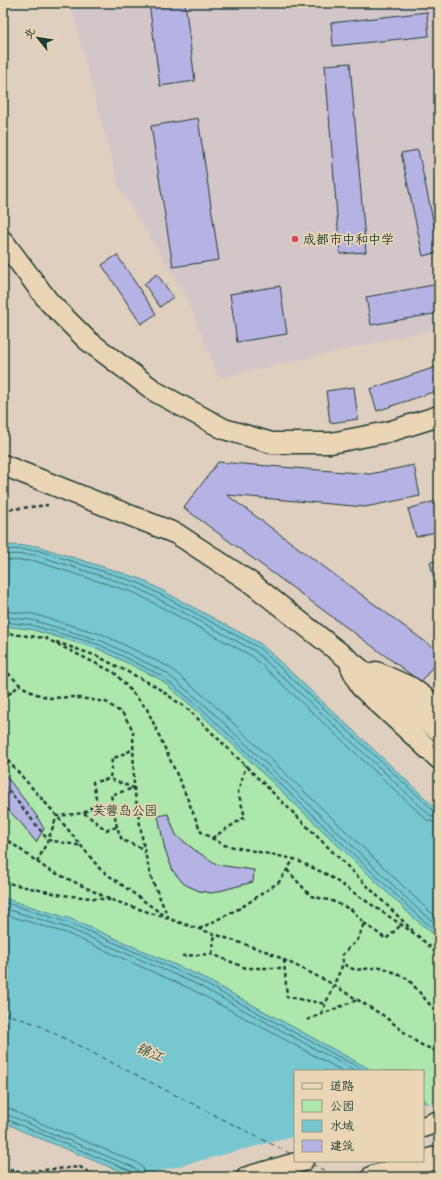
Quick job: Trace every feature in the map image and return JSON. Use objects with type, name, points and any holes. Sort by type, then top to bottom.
[{"type":"main road","points":[[424,1162],[439,1157]]},
{"type":"main road","points":[[373,1177],[422,1162]]},
{"type":"street","points":[[3,241],[49,302],[87,340],[156,392],[224,429],[272,443],[331,443],[388,432],[439,416]]},
{"type":"street","points":[[3,465],[177,534],[250,582],[439,731]]},
{"type":"street","points":[[346,658],[412,688],[439,708]]},
{"type":"street","points":[[346,658],[361,687],[439,759]]},
{"type":"street","points":[[424,1127],[439,1121]]},
{"type":"street","points":[[247,1177],[300,1162]]},
{"type":"path","points":[[3,510],[50,504],[59,487]]},
{"type":"path","points":[[3,633],[45,638],[96,656],[155,686],[190,711],[439,955]]},
{"type":"path","points":[[45,638],[115,673],[147,709],[183,788],[201,832],[224,845],[294,859],[326,874],[418,936]]},
{"type":"path","points":[[3,668],[20,685],[33,693],[50,698],[72,697],[106,702],[122,714],[133,730],[134,788],[144,849],[152,880],[169,919]]},
{"type":"path","points":[[3,699],[20,685]]},
{"type":"path","points":[[110,779],[112,759],[134,749]]},
{"type":"path","points":[[3,755],[57,816],[100,869],[169,919]]},
{"type":"path","points":[[212,838],[245,817],[238,792],[246,765]]},
{"type":"path","points":[[97,803],[93,782],[110,779],[134,788]]},
{"type":"path","points":[[3,786],[10,792],[48,840],[82,846]]},
{"type":"path","points":[[134,788],[111,795],[117,828],[122,840],[144,849]]},
{"type":"path","points":[[97,803],[114,809]]},
{"type":"path","points":[[57,816],[84,813],[97,803]]},
{"type":"path","points":[[84,813],[106,830],[117,828]]},
{"type":"path","points":[[37,862],[48,840],[57,816]]},
{"type":"path","points":[[3,837],[47,869],[112,900],[268,952],[334,985],[384,1016],[419,1044],[439,1052]]},
{"type":"path","points":[[199,929],[242,907],[279,882],[294,859]]},
{"type":"path","points":[[287,870],[310,896],[332,902],[352,910],[364,923],[386,939],[401,925]]},
{"type":"path","points":[[3,882],[62,896],[112,900]]},
{"type":"path","points":[[321,1014],[343,964],[342,955],[358,939],[364,923]]},
{"type":"path","points":[[212,954],[215,934]]},
{"type":"path","points":[[182,956],[212,954],[246,968],[285,968]]},
{"type":"path","points":[[284,960],[287,996],[326,1004]]},
{"type":"path","points":[[343,964],[356,970],[382,967],[408,978],[432,1007],[439,1012]]},
{"type":"path","points":[[307,1020],[357,1000]]},
{"type":"path","points":[[3,1168],[19,1172],[80,1168],[98,1177]]},
{"type":"shaded area","name":"成都市中和中学","points":[[70,3],[439,3],[439,328],[219,378],[184,292],[119,187]]},
{"type":"green space","name":"芙蓉岛公园","points":[[3,626],[30,629],[99,649],[160,679],[200,713],[416,920],[439,938],[439,1110],[424,1101],[424,1070],[371,1070],[198,975],[71,919],[3,898]]},
{"type":"water","points":[[3,545],[37,546],[141,579],[261,644],[439,811],[439,938],[416,920],[200,713],[160,679],[99,649],[30,629],[3,626]]},
{"type":"water","name":"锦江","points":[[3,898],[71,919],[198,975],[371,1070],[294,1070],[294,1162],[424,1162],[424,1101],[439,1110],[439,1177],[134,1177],[22,1131],[3,1121]]},
{"type":"pier","points":[[431,1103],[439,1107],[439,1177],[137,1177],[294,1136],[294,1162],[424,1162],[424,1104]]},
{"type":"building","points":[[149,3],[185,3],[195,81],[160,86]]},
{"type":"building","points":[[427,12],[429,36],[333,46],[331,23]]},
{"type":"building","points":[[436,21],[439,21],[439,77]]},
{"type":"building","points":[[350,63],[366,252],[340,254],[325,65]]},
{"type":"building","points":[[198,118],[219,260],[173,267],[151,126]]},
{"type":"building","points":[[418,150],[439,248],[439,252],[423,256],[401,153]]},
{"type":"building","points":[[117,255],[156,314],[141,324],[102,265]]},
{"type":"building","points":[[157,274],[173,297],[160,307],[144,284]]},
{"type":"building","points":[[439,284],[439,313],[371,325],[366,297]]},
{"type":"building","points":[[280,286],[287,334],[237,342],[230,294]]},
{"type":"building","points":[[439,366],[439,390],[377,411],[370,389]]},
{"type":"building","points":[[354,387],[358,419],[330,423],[326,391]]},
{"type":"building","points":[[218,462],[370,474],[414,465],[420,496],[365,507],[227,495],[439,652],[439,658],[421,682],[184,508]]},
{"type":"building","points":[[439,500],[439,531],[416,537],[408,509]]},
{"type":"building","points":[[439,560],[439,594],[438,594],[430,562]]},
{"type":"building","points":[[3,772],[36,815],[44,829],[36,842],[21,823],[3,805]]},
{"type":"building","points":[[168,814],[176,835],[196,851],[218,865],[254,870],[253,882],[212,893],[199,891],[184,884],[173,871],[165,850],[158,816]]},
{"type":"ferry route","points":[[3,1013],[36,1024],[291,1154]]},
{"type":"ferry route","points":[[312,1164],[337,1177]]},
{"type":"place","name":"成都市中和中学","points":[[295,239]]}]
